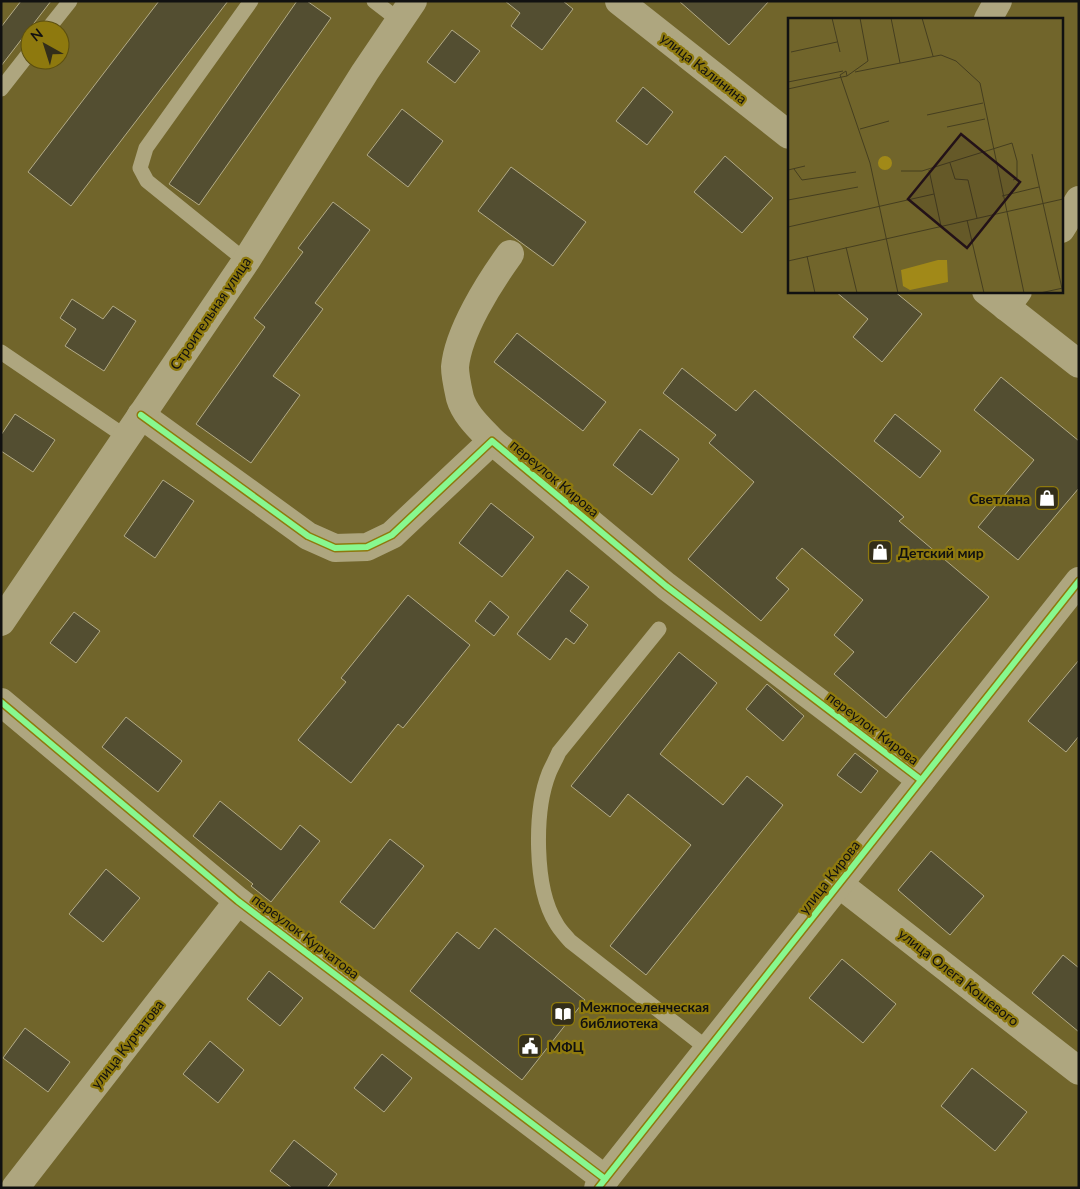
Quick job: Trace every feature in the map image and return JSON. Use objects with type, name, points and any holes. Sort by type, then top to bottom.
[{"type":"street","name":"улица Калинина","points":[[619,1],[788,134]]},
{"type":"street","points":[[989,18],[998,1]]},
{"type":"street","name":"Строительная улица","points":[[1,622],[246,261],[365,72],[406,11]]},
{"type":"street","points":[[1062,226],[1079,200]]},
{"type":"street","points":[[492,441],[473,421],[460,399],[455,368],[461,341],[474,312],[510,254]]},
{"type":"street","points":[[1003,296],[1079,364]]},
{"type":"street","name":"переулок Кирова","points":[[134,426],[308,536],[335,548],[367,547],[392,535],[492,441],[666,586],[921,780]]},
{"type":"street","name":"улица Кирова","points":[[607,1185],[708,1049],[1079,581]]},
{"type":"street","name":"переулок Курчатова","points":[[1,702],[238,901],[607,1185]]},
{"type":"street","name":"улица Олега Кошевого","points":[[839,884],[1079,1071]]},
{"type":"street","name":"улица Курчатова","points":[[15,1188],[238,901]]},
{"type":"lane","points":[[55,20],[70,1]]},
{"type":"lane","points":[[246,261],[147,181],[140,168],[146,148],[251,1]]},
{"type":"lane","points":[[374,1],[406,11]]},
{"type":"lane","points":[[1,88],[20,64]]},
{"type":"lane","points":[[1,352],[134,426]]},
{"type":"lane","points":[[659,629],[559,752],[548,774],[541,807],[538,838],[540,874],[546,901],[555,923],[570,941],[708,1049]]},
{"type":"building","points":[[21,1],[51,1],[36,20],[20,20],[20,41],[1,66],[1,27]]},
{"type":"building","points":[[159,1],[228,1],[71,206],[28,172]]},
{"type":"building","points":[[297,1],[307,1],[331,18],[199,205],[169,184]]},
{"type":"building","points":[[505,1],[563,1],[573,9],[542,50],[511,26],[520,13]]},
{"type":"building","points":[[679,1],[769,1],[729,45]]},
{"type":"building","points":[[452,30],[480,51],[455,83],[427,62]]},
{"type":"building","points":[[643,87],[673,112],[647,145],[616,121]]},
{"type":"building","points":[[402,109],[443,141],[408,187],[367,155]]},
{"type":"building","points":[[725,156],[773,198],[742,233],[694,192]]},
{"type":"building","points":[[511,167],[586,222],[553,266],[478,211]]},
{"type":"building","points":[[333,202],[370,230],[315,303],[323,309],[273,376],[300,395],[251,463],[196,424],[265,327],[254,318],[303,252],[298,248]]},
{"type":"building","points":[[836,292],[895,292],[922,314],[882,362],[853,337],[868,319]]},
{"type":"building","points":[[72,299],[103,319],[113,306],[136,321],[104,371],[65,346],[76,329],[60,318]]},
{"type":"building","points":[[517,333],[606,402],[583,431],[494,362]]},
{"type":"building","name":"Детский мир","points":[[682,368],[736,411],[755,390],[904,517],[899,521],[989,597],[886,718],[834,674],[854,652],[834,635],[863,600],[802,548],[776,578],[789,589],[761,621],[688,559],[754,482],[709,443],[716,435],[663,393]]},
{"type":"building","points":[[1001,377],[1079,441],[1079,488],[1018,560],[978,527],[1034,460],[974,410]]},
{"type":"building","points":[[15,414],[55,440],[33,472],[1,451],[1,435]]},
{"type":"building","points":[[895,414],[941,451],[920,478],[874,441]]},
{"type":"building","points":[[640,429],[679,459],[652,495],[613,465]]},
{"type":"building","points":[[163,480],[194,501],[155,558],[124,536]]},
{"type":"building","points":[[491,503],[534,537],[502,577],[459,543]]},
{"type":"building","points":[[567,570],[589,587],[570,611],[588,625],[574,644],[566,638],[550,660],[517,634]]},
{"type":"building","points":[[408,595],[470,645],[403,728],[398,724],[351,783],[298,740],[346,682],[341,678]]},
{"type":"building","points":[[490,601],[509,617],[494,636],[475,621]]},
{"type":"building","points":[[74,612],[100,631],[76,663],[50,643]]},
{"type":"building","points":[[679,652],[717,683],[660,754],[723,805],[747,776],[783,805],[646,975],[610,946],[691,845],[628,794],[610,817],[571,786]]},
{"type":"building","points":[[1079,660],[1079,736],[1066,752],[1028,721]]},
{"type":"building","points":[[767,684],[804,716],[783,741],[746,709]]},
{"type":"building","points":[[126,717],[182,761],[158,792],[102,747]]},
{"type":"building","points":[[855,753],[878,771],[861,793],[837,775]]},
{"type":"building","points":[[220,801],[281,850],[300,825],[320,841],[271,902],[251,886],[253,884],[193,836]]},
{"type":"building","points":[[390,839],[424,866],[374,929],[340,902]]},
{"type":"building","points":[[931,851],[984,896],[950,935],[898,890]]},
{"type":"building","points":[[106,869],[140,898],[103,942],[69,914]]},
{"type":"building","points":[[495,928],[585,1000],[522,1080],[410,991],[457,932],[479,949]]},
{"type":"building","points":[[1063,955],[1079,968],[1079,1032],[1032,993]]},
{"type":"building","points":[[842,959],[896,1004],[863,1043],[809,998]]},
{"type":"building","points":[[269,971],[303,998],[280,1026],[247,999]]},
{"type":"building","points":[[25,1028],[70,1062],[48,1092],[3,1058]]},
{"type":"building","points":[[210,1041],[244,1070],[218,1103],[183,1074]]},
{"type":"building","points":[[382,1054],[412,1078],[384,1112],[354,1088]]},
{"type":"building","points":[[972,1068],[1027,1112],[995,1151],[941,1106]]},
{"type":"building","points":[[294,1140],[337,1174],[327,1188],[292,1188],[270,1171]]},
{"type":"cycle path","points":[[141,415],[308,536],[335,548],[367,547],[392,535],[492,441],[666,586],[921,780]]},
{"type":"cycle path","points":[[598,1188],[1079,581]]},
{"type":"cycle path","points":[[1,702],[238,901],[605,1179]]},
{"type":"place","name":"Светлана","points":[[1047,498]]},
{"type":"place","name":"Детский мир","points":[[880,552]]},
{"type":"place","name":"Межпоселенческая библиотека","points":[[563,1014]]},
{"type":"place","name":"МФЦ","points":[[530,1046]]}]
